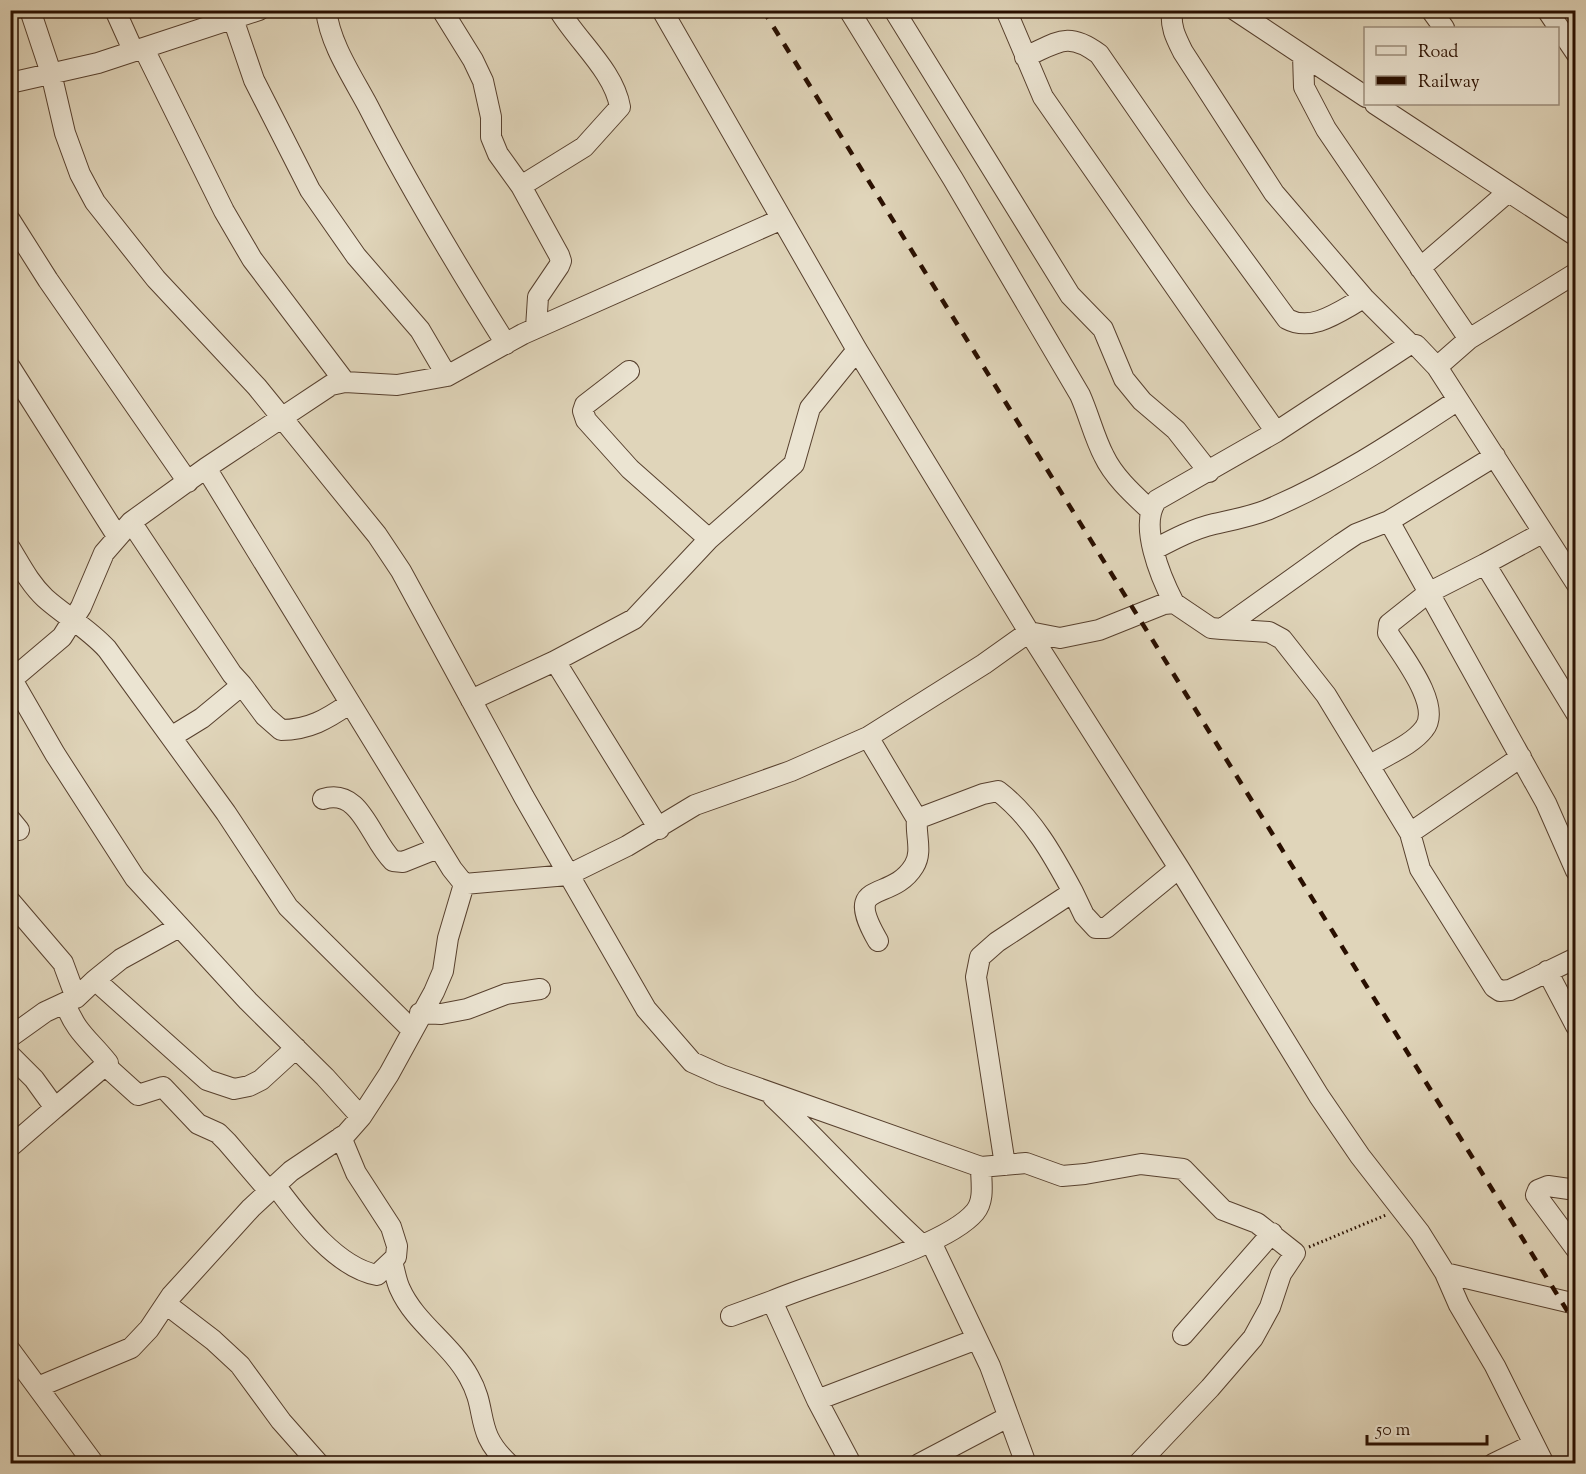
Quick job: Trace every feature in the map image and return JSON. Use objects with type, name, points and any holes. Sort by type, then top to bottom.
[{"type":"street","points":[[30,10],[51,73],[65,133],[80,174],[95,202],[156,279],[257,387],[391,555],[568,874],[646,1009],[670,1040],[692,1062],[768,1093],[981,1167],[1026,1163],[1062,1176],[1141,1164],[1183,1169],[1198,1181],[1223,1210],[1257,1223],[1294,1253],[1281,1274],[1270,1306],[1253,1338],[1210,1388],[1138,1464]]},
{"type":"street","points":[[115,10],[139,50],[252,260],[345,382]]},
{"type":"street","points":[[10,83],[98,63],[139,50],[231,14],[258,10]]},
{"type":"street","points":[[326,10],[328,26],[413,194],[506,344]]},
{"type":"street","points":[[442,10],[473,60],[483,81],[491,117],[491,137],[498,154],[521,186],[556,246],[561,261],[538,297],[536,328]]},
{"type":"street","points":[[521,186],[584,147],[620,107],[615,92],[605,76],[559,10]]},
{"type":"street","points":[[662,10],[857,350],[1029,632],[1179,868],[1319,1096],[1445,1273],[1459,1305],[1495,1366],[1532,1445],[1544,1464]]},
{"type":"street","points":[[849,10],[953,179],[1080,395],[1091,417],[1104,456],[1117,476],[1149,509]]},
{"type":"street","points":[[894,10],[1070,295],[1103,329],[1124,379],[1142,401],[1176,430],[1209,472]]},
{"type":"street","points":[[1006,10],[1043,97],[1276,432]]},
{"type":"street","points":[[1172,10],[1173,28],[1183,52],[1274,193],[1364,298],[1410,344],[1416,345],[1437,367],[1575,583]]},
{"type":"street","points":[[1235,10],[1364,96]]},
{"type":"street","points":[[1431,10],[1443,27]]},
{"type":"street","points":[[231,14],[239,43],[254,80],[310,190],[357,256],[420,330],[447,376]]},
{"type":"street","points":[[1559,34],[1575,53]]},
{"type":"street","points":[[1025,57],[1067,39],[1078,40],[1099,54],[1197,196],[1287,319],[1298,325],[1314,324],[1364,298]]},
{"type":"street","points":[[1303,56],[1304,87],[1312,105],[1469,339]]},
{"type":"street","points":[[1377,105],[1575,236]]},
{"type":"street","points":[[1420,268],[1508,192]]},
{"type":"street","points":[[361,1117],[135,878],[55,754],[11,678],[62,637],[74,619],[104,553],[131,522],[280,417],[331,385],[345,382],[397,385],[424,382],[447,376],[536,328],[782,219]]},
{"type":"street","points":[[10,220],[48,280],[188,482]]},
{"type":"street","points":[[1437,367],[1469,339],[1575,273]]},
{"type":"street","points":[[1410,344],[1276,432],[1157,500],[1149,509],[1149,526],[1163,581],[1174,603],[1211,628],[1269,632],[1282,639],[1326,695],[1410,833],[1420,869],[1494,987],[1500,991],[1510,990],[1575,958]]},
{"type":"street","points":[[471,700],[555,662],[634,620],[708,539],[794,464],[810,408],[857,350]]},
{"type":"street","points":[[10,367],[117,536]]},
{"type":"street","points":[[629,371],[585,405],[583,411],[586,420],[630,469],[708,539]]},
{"type":"street","points":[[1155,549],[1184,534],[1214,524],[1239,520],[1320,485],[1369,459],[1458,400]]},
{"type":"street","points":[[1222,629],[1356,534],[1389,521],[1495,456]]},
{"type":"street","points":[[206,468],[438,848],[464,884]]},
{"type":"street","points":[[1389,521],[1546,803],[1575,871]]},
{"type":"street","points":[[131,522],[232,674],[266,716],[282,730],[306,728],[324,721],[349,704]]},
{"type":"street","points":[[1369,766],[1413,739],[1425,729],[1430,717],[1428,699],[1388,633],[1389,624],[1428,593],[1542,533]]},
{"type":"street","points":[[10,548],[28,579],[40,592],[107,649],[226,813],[288,908],[416,1021]]},
{"type":"street","points":[[1485,564],[1575,713]]},
{"type":"street","points":[[464,884],[496,879],[537,879],[568,874],[659,829],[695,805],[790,771],[868,737],[984,664],[1029,632],[1060,638],[1099,630],[1164,604],[1174,603]]},
{"type":"street","points":[[555,662],[659,829]]},
{"type":"street","points":[[171,737],[202,718],[242,686]]},
{"type":"street","points":[[868,737],[917,819],[918,855],[914,866],[903,877],[867,899],[863,906],[864,917],[878,941]]},
{"type":"street","points":[[1410,833],[1521,758]]},
{"type":"street","points":[[917,819],[983,794],[998,791],[1014,803],[1047,846],[1084,915],[1096,928],[1106,928],[1179,868]]},
{"type":"street","points":[[323,799],[336,795],[351,802],[389,858],[397,863],[438,848]]},
{"type":"street","points":[[38,1387],[131,1348],[149,1329],[166,1304],[272,1188],[340,1137],[361,1117],[389,1074],[443,970],[448,938],[464,884]]},
{"type":"street","points":[[1005,1165],[976,977],[980,957],[997,942],[1073,892]]},
{"type":"street","points":[[10,901],[63,963],[71,1000],[72,1022],[83,1038],[103,1057],[108,1064],[107,1067],[138,1095],[163,1087],[193,1120],[218,1133],[272,1188],[307,1228],[355,1267],[365,1273],[377,1275],[396,1257],[397,1246],[391,1227],[356,1173],[340,1137]]},
{"type":"street","points":[[10,1037],[45,1012],[71,1000],[121,959],[179,927]]},
{"type":"street","points":[[1547,970],[1575,1026]]},
{"type":"street","points":[[95,980],[207,1080],[234,1089],[249,1086],[261,1080],[296,1048]]},
{"type":"street","points":[[416,1021],[467,1009],[506,994],[540,988]]},
{"type":"street","points":[[10,1055],[34,1079],[56,1108]]},
{"type":"street","points":[[10,1146],[107,1067]]},
{"type":"street","points":[[768,1093],[805,1127],[873,1201],[927,1244],[978,1339],[1026,1464]]},
{"type":"street","points":[[731,1316],[927,1244],[976,1212],[982,1198],[981,1167]]},
{"type":"street","points":[[1575,1190],[1548,1186],[1538,1190],[1536,1195],[1575,1249]]},
{"type":"street","points":[[1183,1335],[1272,1233]]},
{"type":"street","points":[[392,1262],[400,1289],[414,1311],[467,1373],[476,1392],[485,1434],[499,1460]]},
{"type":"street","points":[[1445,1273],[1575,1304]]},
{"type":"street","points":[[772,1301],[816,1400],[851,1464]]},
{"type":"street","points":[[166,1304],[206,1333],[240,1365],[281,1422],[319,1464]]},
{"type":"street","points":[[816,1400],[978,1339]]},
{"type":"street","points":[[10,1350],[94,1464]]},
{"type":"street","points":[[919,1464],[1008,1417]]},
{"type":"street","points":[[1493,1464],[1532,1445]]},
{"type":"path","points":[[1294,1253],[1401,1209]]},
{"type":"railway","points":[[763,10],[1576,1325]]}]
